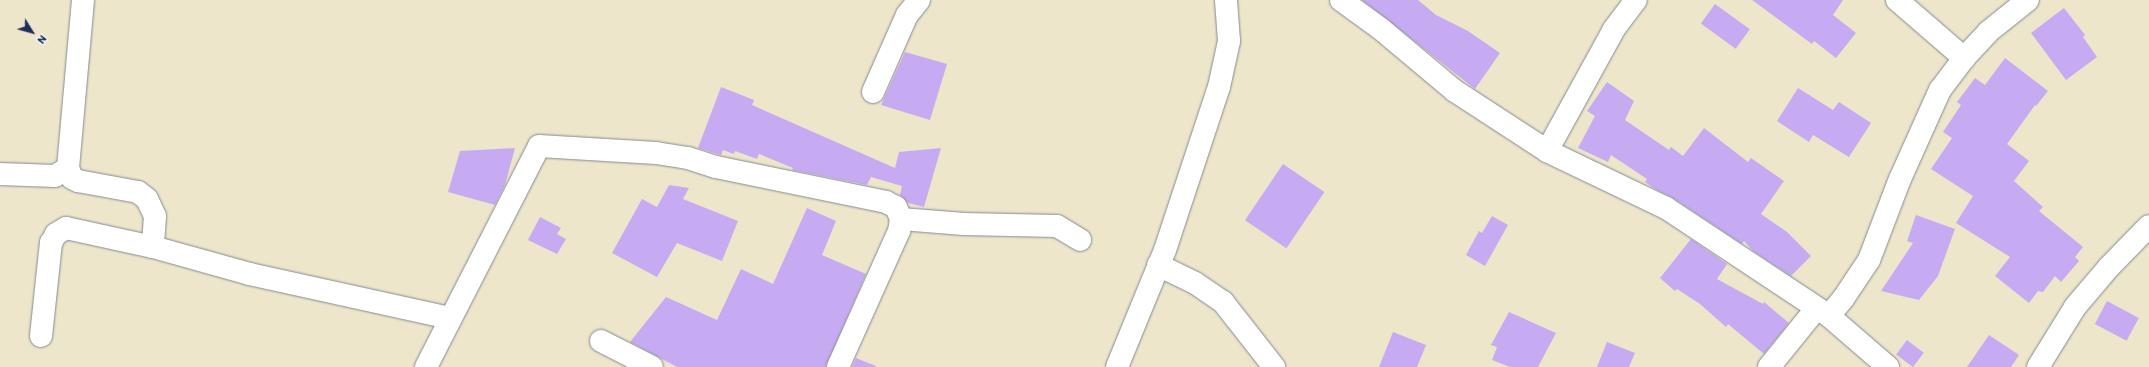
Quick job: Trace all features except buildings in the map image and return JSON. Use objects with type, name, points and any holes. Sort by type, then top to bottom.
[{"type":"street","points":[[82,0],[68,168],[72,178],[78,181],[138,192],[147,199],[155,216],[153,247]]},
{"type":"street","points":[[873,92],[907,15],[920,0]]},
{"type":"street","points":[[1117,367],[1158,265],[1219,87],[1229,41],[1226,0]]},
{"type":"street","points":[[1341,0],[1380,29],[1455,91],[1547,151],[1666,208],[1727,247],[1822,312],[1888,367]]},
{"type":"street","points":[[1547,151],[1614,29],[1636,0]]},
{"type":"street","points":[[1898,0],[1964,58]]},
{"type":"street","points":[[1769,367],[1822,312],[1843,299],[1869,260],[1900,179],[1940,90],[1964,58],[1988,32],[2028,0]]},
{"type":"street","points":[[426,367],[539,146],[656,153],[688,158],[716,167],[886,202],[896,206],[901,220],[899,231],[838,367]]},
{"type":"street","points":[[0,174],[55,176],[68,168]]},
{"type":"street","points":[[901,220],[964,224],[1057,226],[1080,240]]},
{"type":"street","points":[[2038,367],[2075,307],[2109,267],[2149,226]]},
{"type":"street","points":[[42,336],[51,243],[56,234],[66,228],[153,247],[250,274],[450,318]]},
{"type":"street","points":[[1158,265],[1195,283],[1223,302],[1274,367]]},
{"type":"street","points":[[602,341],[652,367]]}]
